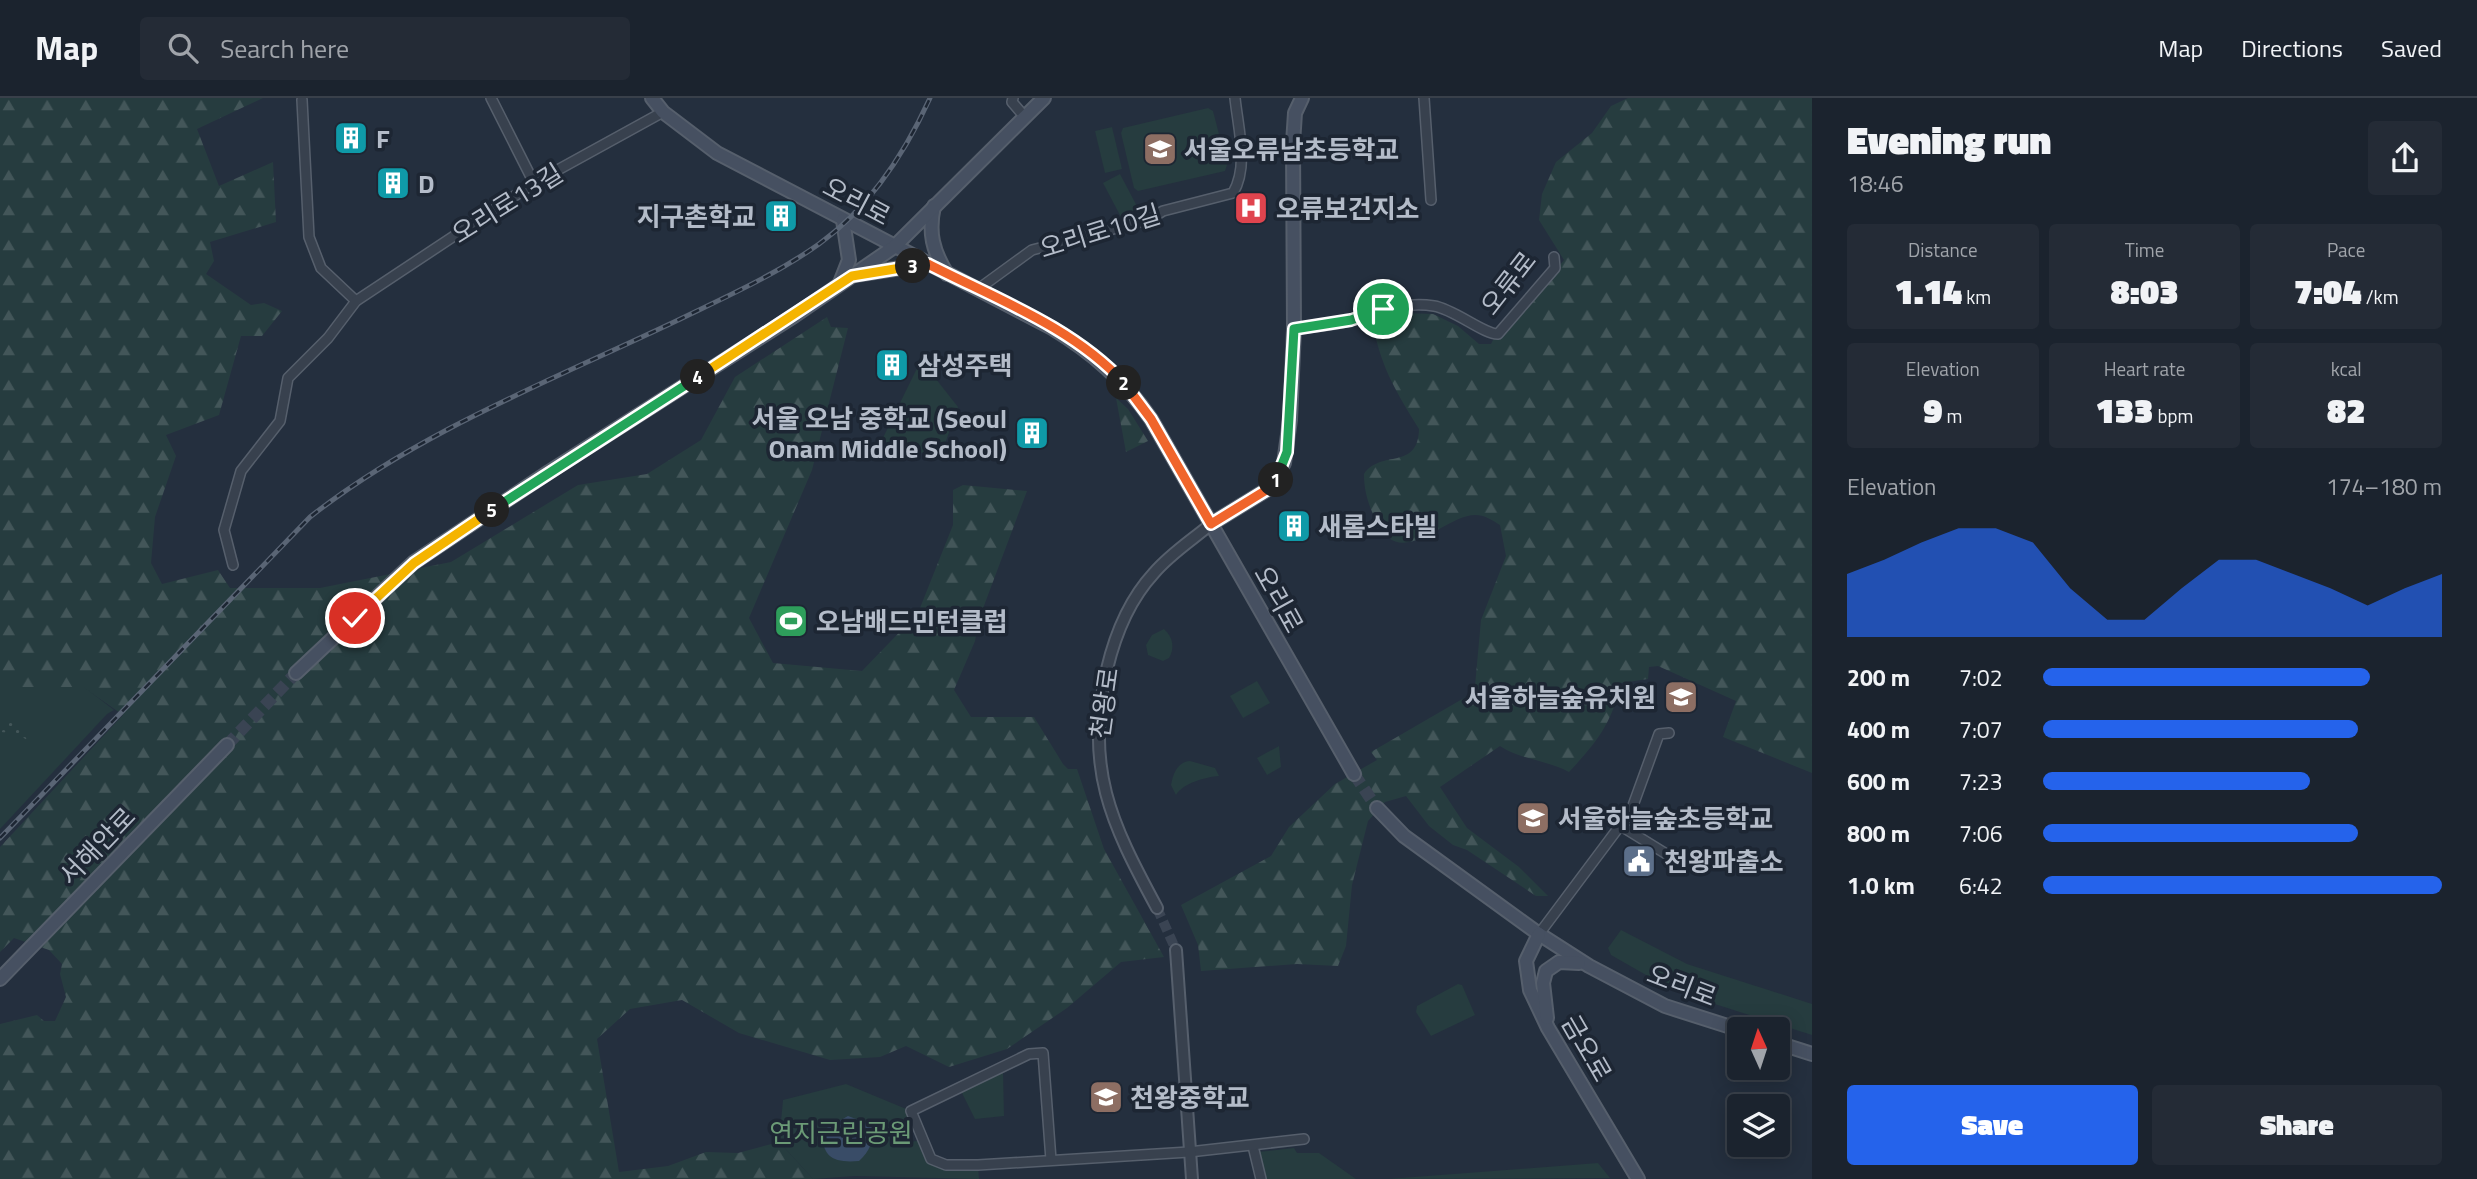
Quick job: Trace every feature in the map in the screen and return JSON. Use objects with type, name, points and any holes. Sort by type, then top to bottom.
[{"type":"main road","name":"오리로","points":[[652,98],[663,112],[717,152],[1088,349],[1114,372],[1151,419],[1354,775]]},
{"type":"main road","points":[[296,673],[414,563],[894,247],[1044,98]]},
{"type":"main road","points":[[1211,524],[1268,489],[1281,471],[1290,420],[1294,329],[1293,143],[1295,113],[1302,98]]},
{"type":"main road","points":[[933,206],[933,247],[947,274]]},
{"type":"main road","points":[[840,284],[849,260],[843,220]]},
{"type":"main road","points":[[852,276],[928,264]]},
{"type":"main road","name":"서해안로","points":[[0,979],[227,745]]},
{"type":"main road","name":"오리로","points":[[1377,808],[1404,836],[1539,934],[1589,966],[1665,1006],[1727,1026]]},
{"type":"main road","name":"금오로","points":[[1539,934],[1529,951],[1526,971],[1530,990],[1548,1028],[1638,1179]]},
{"type":"main road","points":[[1548,1028],[1543,983],[1546,971],[1552,965],[1565,961],[1589,966]]},
{"type":"main road","points":[[1790,1047],[1812,1054]]},
{"type":"street","points":[[491,98],[534,183]]},
{"type":"street","points":[[1013,98],[1012,102],[1024,116]]},
{"type":"street","name":"오리로10길","points":[[978,290],[1032,250],[1148,220],[1163,211],[1233,193],[1240,181],[1242,167],[1235,98]]},
{"type":"street","points":[[1424,98],[1432,200]]},
{"type":"street","points":[[302,100],[309,237],[321,268],[356,301]]},
{"type":"street","name":"오리로13길","points":[[233,565],[224,530],[241,471],[280,421],[288,378],[328,338],[356,301],[534,183],[663,112]]},
{"type":"street","name":"오류로","points":[[1294,329],[1351,320],[1383,309],[1420,306],[1451,310],[1489,334],[1497,334],[1555,268],[1554,257]]},
{"type":"street","name":"천왕로","points":[[1157,908],[1109,810],[1097,752],[1099,711],[1118,633],[1143,586],[1176,552],[1211,524]]},
{"type":"street","points":[[1539,934],[1621,826],[1638,796],[1659,734],[1669,733]]},
{"type":"street","points":[[1621,826],[1676,860]]},
{"type":"street","points":[[1175,950],[1192,1179]]},
{"type":"street","points":[[1051,1160],[1043,1053],[1029,1054],[911,1111],[931,1159],[946,1165],[978,1165],[1189,1152],[1304,1139]]},
{"type":"street","points":[[1253,1146],[1261,1179]]},
{"type":"green space","points":[[0,98],[263,98],[197,129],[219,186],[273,162],[276,222],[210,242],[214,261],[206,274],[251,305],[264,303],[282,311],[262,336],[241,336],[219,415],[166,435],[176,456],[155,517],[151,563],[162,584],[218,570],[230,588],[320,588],[451,562],[578,485],[647,474],[701,440],[735,377],[827,317],[831,327],[848,328],[812,470],[749,618],[773,663],[862,671],[918,613],[953,525],[953,490],[963,485],[1027,491],[979,619],[975,641],[954,690],[971,717],[1034,717],[1063,764],[1068,769],[1077,769],[1104,849],[1164,957],[1121,962],[1067,1008],[1007,1049],[949,1067],[906,1046],[880,1057],[830,1060],[739,1033],[682,1000],[630,1009],[597,1039],[619,1172],[668,1166],[706,1152],[738,1153],[779,1142],[813,1179],[0,1179],[0,1024],[37,1015],[44,1021],[55,1021],[66,997],[60,974],[62,964],[49,950],[14,938],[0,952],[0,847],[123,715],[83,687],[0,687]]},
{"type":"green space","points":[[1628,98],[1812,98],[1812,773],[1723,737],[1736,701],[1658,666],[1649,667],[1648,679],[1621,683],[1608,721],[1588,751],[1569,772],[1500,746],[1440,787],[1467,828],[1519,867],[1548,896],[1536,896],[1467,850],[1453,845],[1429,826],[1406,796],[1385,802],[1368,821],[1352,885],[1346,946],[1338,966],[1297,964],[1201,971],[1198,945],[1181,905],[1271,856],[1289,827],[1335,784],[1377,760],[1371,752],[1471,694],[1475,686],[1481,620],[1506,556],[1500,525],[1475,515],[1463,517],[1423,538],[1397,542],[1386,536],[1376,521],[1367,499],[1364,474],[1380,462],[1406,455],[1417,442],[1419,429],[1389,376],[1372,318],[1403,313],[1433,314],[1458,326],[1479,344],[1491,344],[1494,338],[1500,338],[1564,260],[1539,220],[1542,194],[1556,162],[1592,133],[1611,106]]},
{"type":"green space","points":[[1208,108],[1213,111],[1227,165],[1225,171],[1138,191],[1134,188],[1121,133],[1123,128]]},
{"type":"green space","points":[[1112,127],[1122,169],[1105,173],[1095,131]]},
{"type":"green space","points":[[1120,174],[1139,210],[1122,219],[1103,183]]},
{"type":"green space","points":[[921,360],[958,407],[941,455],[908,451],[906,445],[879,446]]},
{"type":"green space","points":[[1116,398],[1128,409],[1148,441],[1126,452]]},
{"type":"green space","points":[[1164,629],[1171,639],[1172,647],[1169,658],[1163,661],[1148,655],[1146,645],[1152,635]]},
{"type":"green space","points":[[1257,681],[1270,703],[1243,718],[1230,696]]},
{"type":"green space","points":[[0,687],[84,687],[114,710],[107,714],[0,829]]},
{"type":"green space","points":[[0,720],[19,724],[29,734],[29,741],[15,733],[0,732]]},
{"type":"green space","points":[[1279,746],[1281,767],[1267,775],[1257,758]]},
{"type":"green space","points":[[1190,761],[1215,768],[1219,776],[1189,784],[1176,795],[1171,785],[1174,773],[1179,766]]},
{"type":"green space","points":[[1621,930],[1687,964],[1812,1004],[1812,1035],[1790,1028],[1790,1017],[1756,1017],[1674,991],[1611,955],[1608,948]]},
{"type":"green space","points":[[1458,984],[1462,985],[1475,1015],[1431,1036],[1416,1012],[1417,1006]]},
{"type":"green space","points":[[1003,1070],[1004,1116],[975,1119],[960,1089]]},
{"type":"green space","name":"연지근린공원","points":[[846,1084],[911,1111],[914,1117],[902,1123],[902,1138],[909,1142],[924,1140],[931,1159],[978,1165],[979,1179],[855,1176],[813,1179],[779,1142],[783,1100]]},
{"type":"green space","points":[[1294,1148],[1297,1153],[1319,1153],[1356,1179],[1266,1179],[1258,1152]]},
{"type":"green space","points":[[1598,1163],[1610,1178],[1388,1179]]},
{"type":"water","points":[[848,1116],[875,1126],[870,1145],[859,1161],[843,1161],[831,1157],[824,1147],[823,1130]]},
{"type":"tunnel","points":[[227,745],[296,673]]},
{"type":"tunnel","points":[[1354,774],[1377,808]]},
{"type":"tunnel","points":[[1157,908],[1176,950]]},
{"type":"railway","points":[[0,838],[310,517],[395,459],[440,434],[748,286],[819,244],[854,214],[884,178],[909,139],[930,98]]},
{"type":"place","name":"F","points":[[351,138]]},
{"type":"place","name":"서울오류남초등학교","points":[[1160,149]]},
{"type":"place","name":"D","points":[[393,183]]},
{"type":"place","name":"오류보건지소","points":[[1251,208]]},
{"type":"place","name":"지구촌학교","points":[[781,216]]},
{"type":"place","name":"삼성주택","points":[[892,365]]},
{"type":"place","name":"서울 오남 중학교 (Seoul Onam Middle School)","points":[[1032,433]]},
{"type":"place","name":"새롬스타빌","points":[[1294,526]]},
{"type":"place","name":"오남배드민턴클럽","points":[[791,621]]},
{"type":"place","name":"서울하늘숲유치원","points":[[1681,697]]},
{"type":"place","name":"서울하늘숲초등학교","points":[[1533,818]]},
{"type":"place","name":"천왕파출소","points":[[1639,861]]},
{"type":"place","name":"천왕중학교","points":[[1106,1097]]},
{"type":"route","points":[[355,618],[414,563],[549,472],[852,276],[928,264],[1088,349],[1135,395],[1211,524],[1268,489],[1281,471],[1287,452],[1290,420],[1294,329],[1351,320],[1383,309]]}]
